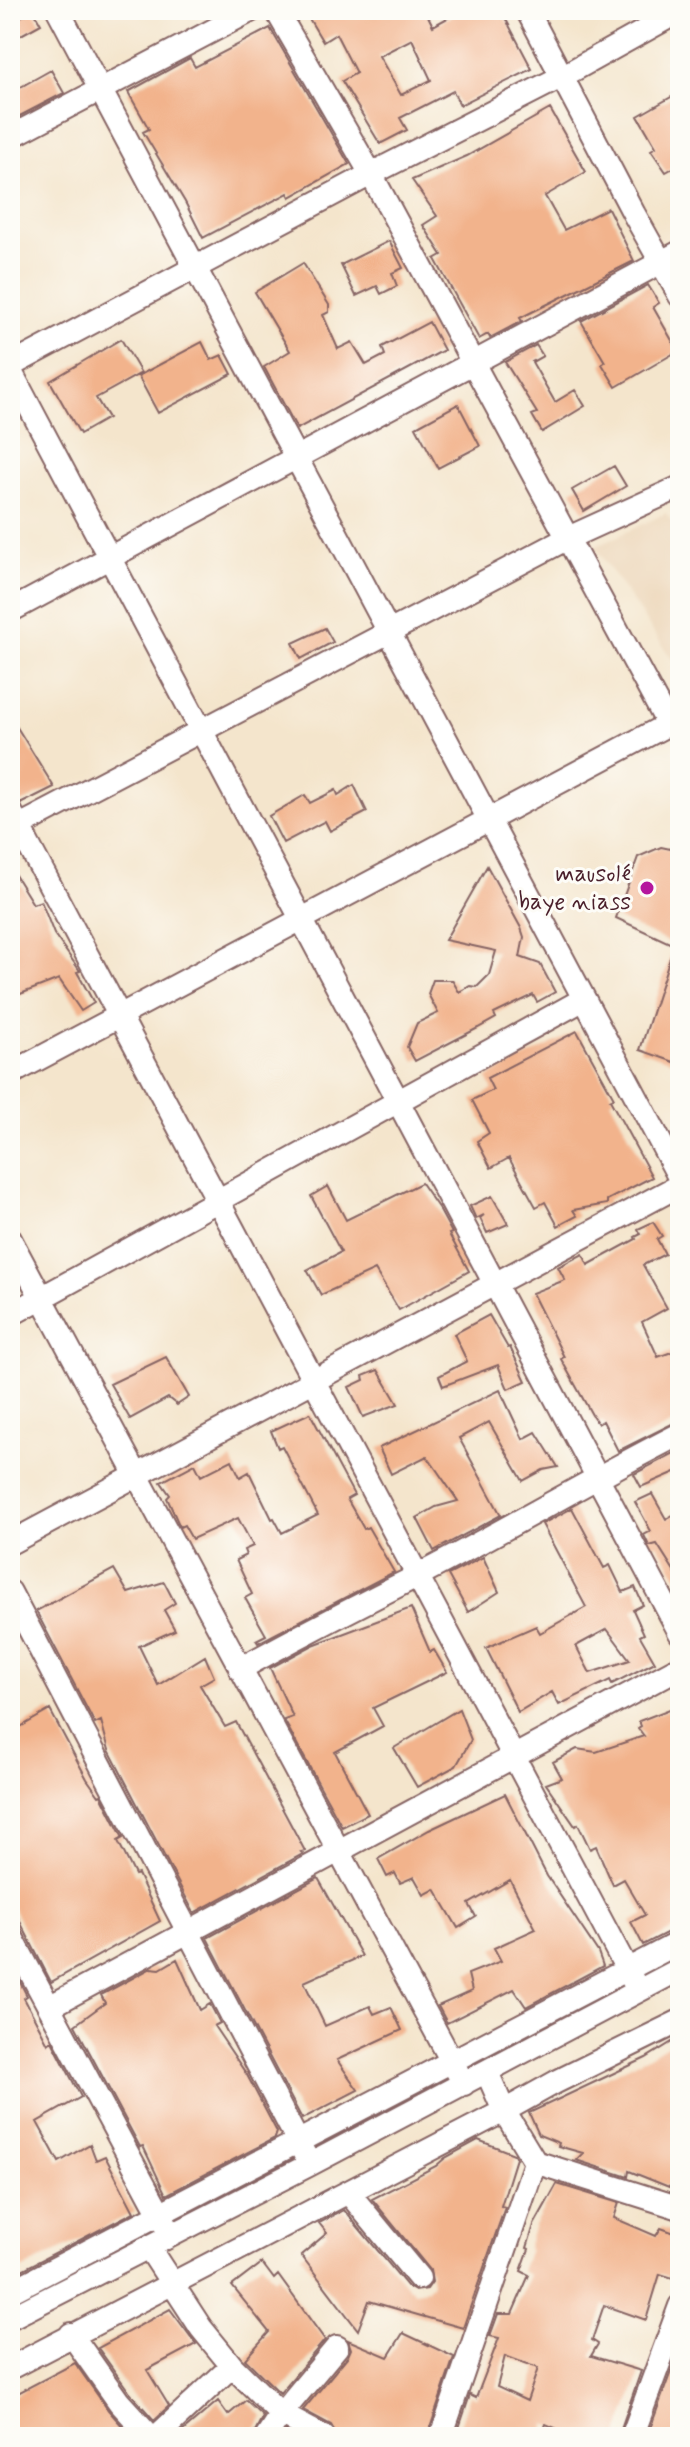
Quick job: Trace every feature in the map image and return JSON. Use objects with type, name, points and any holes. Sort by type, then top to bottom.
[{"type":"street","points":[[10,1543],[680,1182],[58,10]]},
{"type":"street","points":[[10,137],[252,10]]},
{"type":"street","points":[[10,1074],[674,721],[568,538],[371,174],[276,10]]},
{"type":"street","points":[[527,10],[671,257],[680,296]]},
{"type":"street","points":[[680,11],[10,368],[680,1633]]},
{"type":"street","points":[[10,611],[671,257]]},
{"type":"street","points":[[638,1990],[120,1016],[13,822],[201,730],[568,538],[680,487]]},
{"type":"street","points":[[10,1315],[584,999]]},
{"type":"street","points":[[10,1239],[464,2084]]},
{"type":"street","points":[[240,1669],[322,1622],[418,1575],[680,1434]]},
{"type":"street","points":[[10,1592],[309,2165]]},
{"type":"street","points":[[49,2007],[680,1667]]},
{"type":"street","points":[[10,1934],[173,2236]]},
{"type":"street","points":[[680,1942],[159,2215],[13,2285],[19,2314],[680,1969]]},
{"type":"street","points":[[10,2368],[556,2082],[680,2021]]},
{"type":"street","points":[[487,2072],[504,2111],[535,2162],[680,2208]]},
{"type":"street","points":[[441,2437],[535,2162]]},
{"type":"street","points":[[348,2192],[419,2278]]},
{"type":"street","points":[[149,2248],[201,2328],[232,2366],[281,2414],[324,2437]]},
{"type":"street","points":[[632,2437],[680,2306]]},
{"type":"street","points":[[71,2334],[119,2402],[154,2437],[232,2366]]},
{"type":"street","points":[[266,2437],[281,2414],[337,2347]]},
{"type":"shaded area","points":[[666,513],[680,535],[680,671],[595,547]]},
{"type":"building","points":[[33,10],[41,24],[10,41],[10,23]]},
{"type":"building","points":[[304,10],[425,10],[433,26],[462,10],[501,10],[532,69],[460,105],[453,91],[400,118],[407,130],[380,144],[342,81],[356,73],[336,34],[323,42]],"holes":[[[412,39],[431,80],[401,95],[379,56]]]},
{"type":"building","points":[[270,28],[349,164],[290,197],[288,193],[203,238],[143,132],[149,129],[128,92],[190,58],[195,67]]},
{"type":"building","points":[[51,70],[64,93],[10,121],[10,93]]},
{"type":"building","points":[[680,92],[680,164],[666,172],[651,150],[656,147],[638,116]]},
{"type":"building","points":[[550,109],[586,172],[545,196],[564,230],[608,208],[634,261],[520,318],[522,321],[490,338],[488,334],[479,339],[435,259],[442,255],[423,225],[437,216],[412,180],[467,156]]},
{"type":"building","points":[[389,241],[403,268],[392,273],[397,286],[381,294],[377,286],[356,296],[341,265]]},
{"type":"building","points":[[303,263],[329,305],[329,312],[323,315],[338,349],[352,342],[366,365],[385,355],[382,347],[429,322],[444,350],[297,429],[264,367],[290,351],[255,292]]},
{"type":"building","points":[[648,285],[659,303],[653,307],[678,351],[616,387],[581,321]]},
{"type":"building","points":[[121,339],[141,373],[96,398],[108,418],[80,434],[50,381]]},
{"type":"building","points":[[202,342],[211,360],[222,355],[232,374],[158,413],[138,376]]},
{"type":"building","points":[[536,345],[543,356],[532,362],[555,402],[575,390],[585,406],[542,432],[532,415],[537,413],[505,362]]},
{"type":"building","points":[[458,404],[480,446],[438,468],[416,427]]},
{"type":"building","points":[[614,466],[626,486],[584,511],[572,490]]},
{"type":"building","points":[[325,628],[333,642],[301,659],[293,643]]},
{"type":"building","points":[[10,716],[54,787],[22,803],[10,796]]},
{"type":"building","points":[[354,785],[367,812],[330,831],[325,821],[283,843],[269,816],[305,795],[310,803],[336,790],[338,795]]},
{"type":"building","points":[[661,847],[680,851],[680,1064],[640,1050],[674,945],[616,918],[638,857]]},
{"type":"building","points":[[487,866],[521,928],[524,937],[520,957],[540,964],[555,992],[537,1002],[533,995],[494,1014],[496,1018],[415,1061],[407,1047],[417,1023],[438,1013],[428,994],[433,980],[452,980],[459,992],[470,986],[477,987],[489,975],[496,951],[445,940]]},
{"type":"building","points":[[10,867],[33,904],[41,901],[54,934],[80,971],[77,972],[94,1003],[81,1011],[59,979],[10,998]]},
{"type":"building","points":[[577,1031],[652,1177],[607,1200],[607,1204],[573,1210],[577,1216],[558,1226],[545,1202],[536,1207],[509,1158],[491,1168],[477,1141],[489,1133],[472,1100],[493,1090],[487,1078]]},
{"type":"building","points":[[421,1183],[439,1209],[469,1271],[399,1310],[375,1270],[321,1295],[307,1270],[341,1252],[311,1196],[328,1186],[346,1220]]},
{"type":"building","points":[[492,1196],[508,1224],[487,1233],[480,1218],[484,1215],[476,1219],[470,1206]]},
{"type":"building","points":[[653,1222],[662,1236],[657,1239],[665,1254],[643,1265],[667,1308],[642,1322],[658,1357],[680,1349],[680,1420],[618,1451],[603,1421],[598,1424],[592,1415],[561,1359],[564,1357],[532,1293],[565,1280],[558,1267],[583,1254],[588,1265],[636,1239],[641,1234],[638,1229]]},
{"type":"building","points":[[489,1315],[510,1347],[526,1381],[508,1389],[498,1365],[443,1386],[439,1376],[467,1361],[454,1334]]},
{"type":"building","points":[[166,1357],[189,1397],[177,1405],[168,1398],[130,1419],[110,1384]]},
{"type":"building","points":[[378,1370],[398,1404],[363,1417],[349,1387],[364,1380],[363,1376]]},
{"type":"building","points":[[500,1390],[523,1439],[536,1432],[558,1467],[543,1470],[523,1481],[489,1422],[459,1438],[501,1515],[434,1551],[417,1518],[436,1507],[458,1501],[427,1456],[391,1474],[379,1448]]},
{"type":"building","points":[[310,1413],[354,1495],[347,1499],[364,1529],[368,1527],[394,1572],[258,1643],[256,1640],[266,1635],[245,1598],[252,1594],[236,1560],[246,1555],[244,1550],[253,1546],[238,1518],[192,1539],[184,1525],[180,1527],[167,1498],[170,1495],[161,1482],[195,1464],[201,1476],[232,1460],[240,1477],[249,1472],[282,1533],[318,1515],[271,1431]]},
{"type":"building","points":[[680,1450],[680,1470],[641,1487],[634,1474]]},
{"type":"building","points":[[652,1494],[666,1519],[680,1511],[680,1580],[657,1544],[649,1546],[644,1535],[651,1531],[635,1502]]},
{"type":"building","points":[[572,1508],[604,1568],[610,1565],[623,1592],[635,1587],[643,1605],[633,1610],[644,1634],[640,1636],[655,1662],[612,1684],[610,1680],[559,1705],[552,1692],[518,1712],[486,1648],[536,1626],[540,1633],[586,1607],[542,1524]],"holes":[[[607,1629],[630,1660],[590,1673],[576,1646]]]},
{"type":"building","points":[[483,1557],[499,1592],[468,1612],[448,1575]]},
{"type":"building","points":[[114,1569],[128,1593],[164,1582],[175,1603],[164,1610],[175,1630],[139,1646],[158,1685],[205,1656],[214,1677],[200,1685],[225,1727],[236,1722],[305,1851],[194,1913],[109,1750],[101,1721],[95,1724],[36,1611]]},
{"type":"building","points":[[411,1608],[430,1652],[434,1650],[447,1672],[373,1708],[383,1726],[335,1752],[368,1814],[342,1827],[284,1720],[293,1717],[270,1668],[313,1645]]},
{"type":"building","points":[[680,1705],[680,1926],[643,1945],[631,1922],[645,1915],[624,1879],[613,1885],[596,1846],[590,1849],[578,1824],[575,1826],[546,1784],[562,1778],[553,1762],[577,1749],[596,1752],[644,1736],[638,1728],[641,1726],[639,1721]]},
{"type":"building","points":[[459,1709],[471,1740],[456,1766],[417,1787],[394,1748]]},
{"type":"building","points":[[50,1710],[87,1779],[101,1795],[123,1838],[118,1841],[160,1921],[51,1982],[10,1902],[10,1733]]},
{"type":"building","points":[[505,1794],[547,1876],[598,1952],[603,1966],[526,2007],[514,1989],[447,2023],[438,2006],[472,1991],[468,1974],[501,1961],[494,1948],[536,1929],[510,1880],[469,1904],[476,1917],[458,1928],[435,1889],[424,1895],[414,1877],[400,1883],[395,1873],[387,1877],[378,1859],[429,1830]]},
{"type":"building","points":[[318,1878],[362,1956],[304,1982],[325,2026],[370,2006],[374,2014],[391,2007],[402,2030],[337,2060],[358,2090],[302,2119],[207,1938]]},
{"type":"building","points":[[177,1959],[200,2010],[210,2004],[220,2023],[214,2026],[247,2075],[277,2132],[275,2138],[166,2195],[143,2146],[140,2147],[75,2025],[105,2003],[101,1995],[151,1968],[160,1969]]},
{"type":"building","points":[[10,1972],[15,1982],[19,1980],[27,1996],[24,1998],[48,2044],[52,2041],[81,2097],[37,2122],[59,2162],[90,2144],[96,2160],[105,2156],[134,2212],[22,2270],[10,2246]]},
{"type":"building","points":[[680,2037],[680,2158],[674,2189],[629,2171],[628,2177],[576,2160],[583,2153],[558,2146],[559,2143],[539,2135],[529,2113],[646,2058]]},
{"type":"building","points":[[478,2140],[514,2154],[516,2158],[501,2206],[505,2207],[463,2328],[369,2301],[358,2330],[301,2255],[327,2233],[319,2223],[344,2210],[408,2287],[415,2291],[427,2289],[432,2282],[430,2270],[372,2199]]},
{"type":"building","points":[[557,2184],[619,2203],[614,2218],[656,2236],[661,2228],[680,2235],[680,2259],[673,2278],[660,2274],[646,2320],[604,2305],[592,2340],[598,2344],[591,2356],[641,2371],[618,2437],[576,2437],[546,2424],[541,2437],[456,2437],[470,2395],[476,2398],[499,2338],[490,2336],[498,2314],[512,2314],[529,2275],[521,2271],[534,2225]],"holes":[[[505,2356],[538,2368],[527,2401],[497,2387]]]},
{"type":"building","points":[[262,2263],[274,2279],[278,2275],[325,2340],[280,2393],[245,2359],[269,2332],[232,2286]]},
{"type":"building","points":[[170,2309],[196,2344],[147,2370],[169,2406],[154,2420],[98,2348]]},
{"type":"building","points":[[403,2333],[454,2357],[427,2437],[338,2437],[331,2425],[303,2410],[348,2356],[351,2349],[348,2340],[388,2357]]},
{"type":"building","points":[[680,2349],[680,2437],[647,2437],[677,2355]]},
{"type":"building","points":[[75,2363],[108,2410],[132,2437],[10,2437],[10,2397]]},
{"type":"building","points":[[246,2400],[263,2416],[252,2437],[176,2437],[218,2401],[228,2415]]},
{"type":"place","name":"mausolé baye niass","points":[[647,888]]}]
